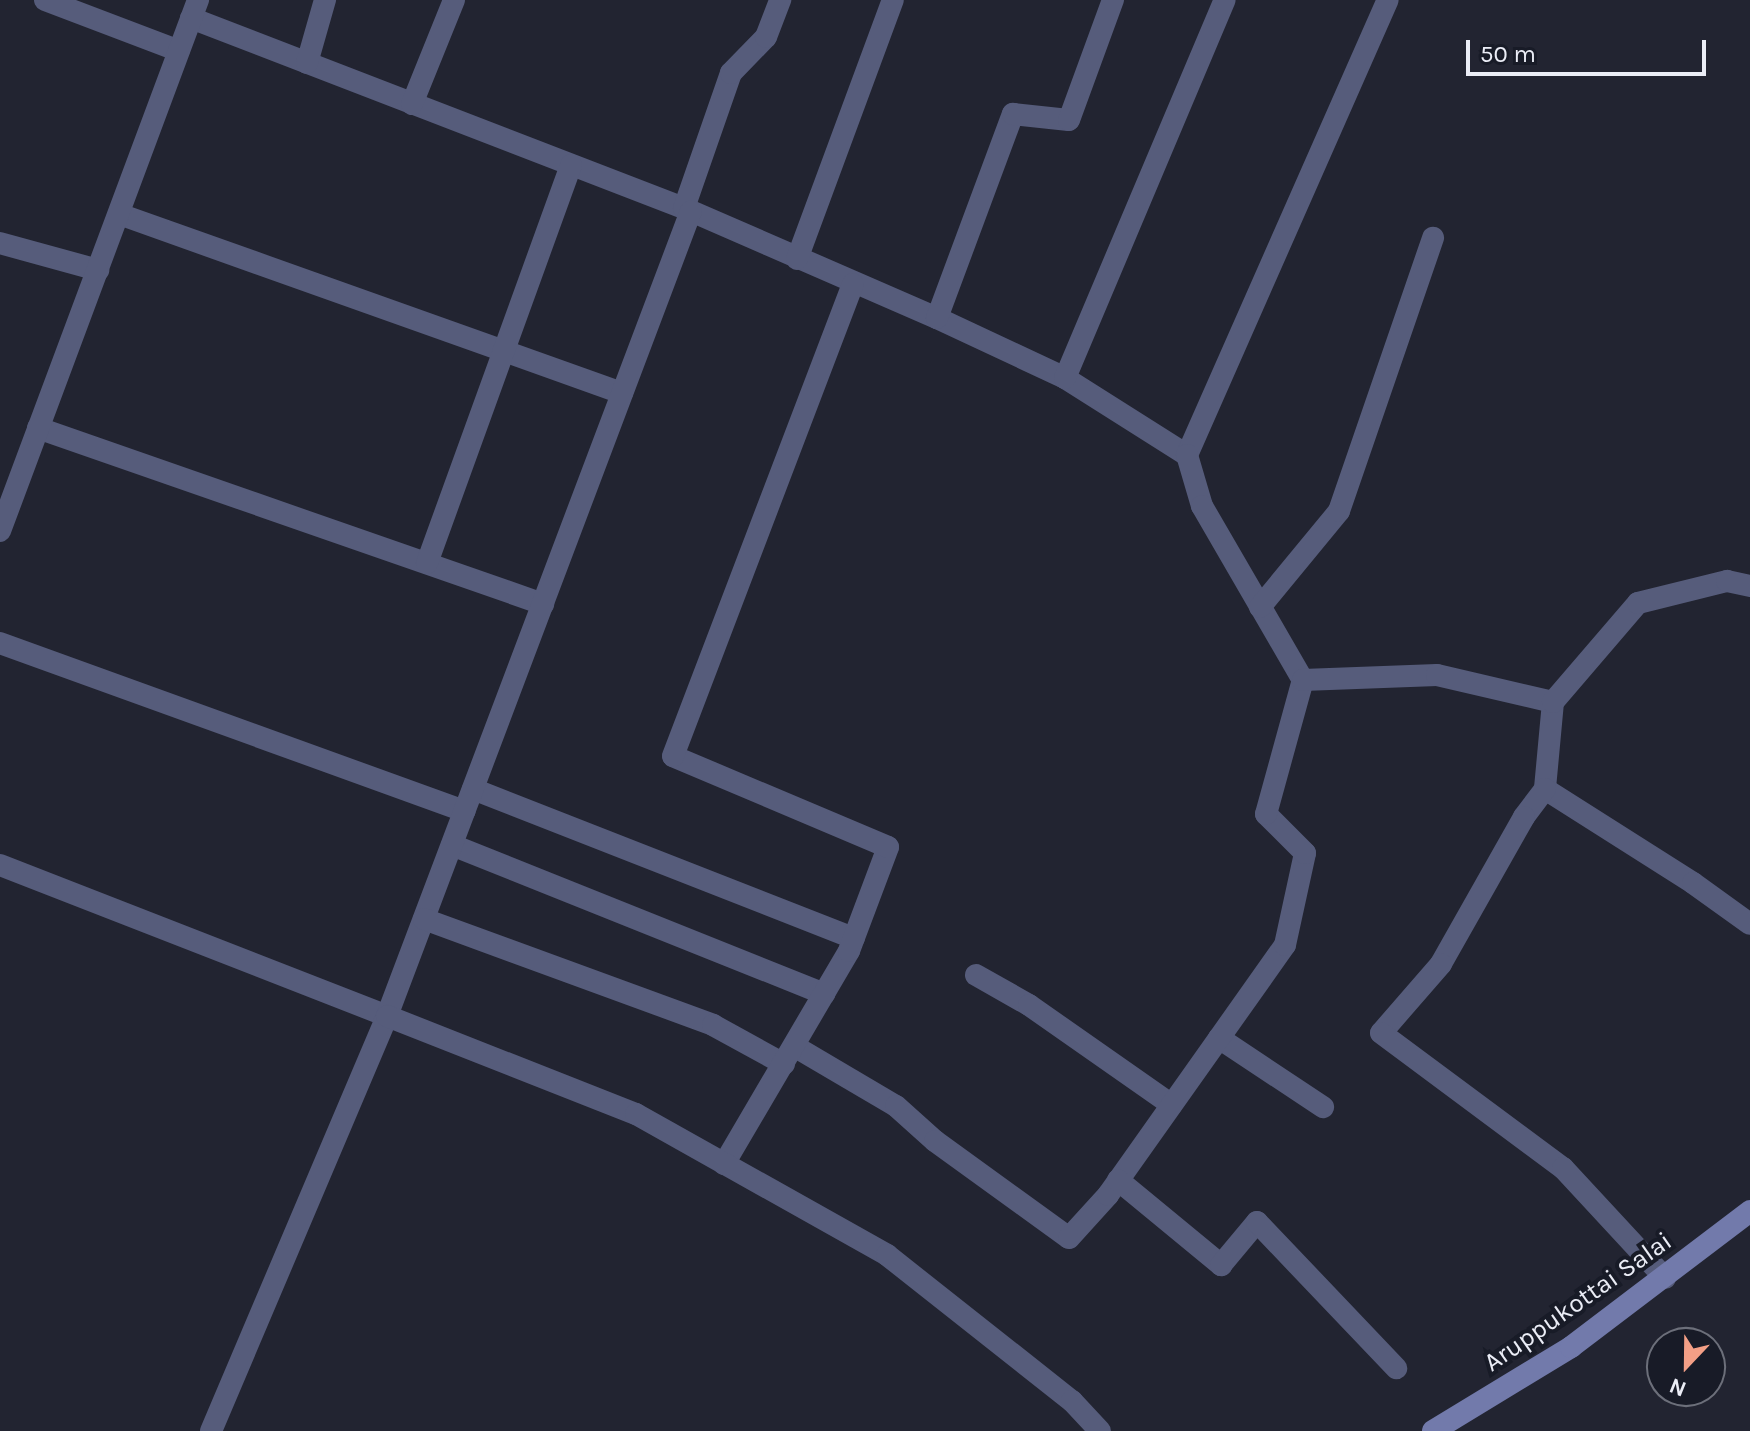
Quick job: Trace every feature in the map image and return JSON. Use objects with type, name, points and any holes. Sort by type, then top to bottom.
[{"type":"main road","name":"Aruppukottai Salai","points":[[1433,1431],[1571,1347],[1750,1211]]},
{"type":"street","points":[[45,0],[179,51]]},
{"type":"street","points":[[307,63],[325,0]]},
{"type":"street","points":[[412,104],[454,0]]},
{"type":"street","points":[[211,1431],[387,1016],[622,393],[688,210],[731,73],[766,37],[780,0]]},
{"type":"street","points":[[797,259],[893,0]]},
{"type":"street","points":[[937,318],[1013,114],[1069,120],[1113,0]]},
{"type":"street","points":[[1065,378],[1225,0]]},
{"type":"street","points":[[424,919],[789,1055],[896,1106],[935,1141],[1069,1238],[1118,1180],[1285,945],[1305,853],[1266,814],[1303,680],[1202,506],[1187,455],[1388,0]]},
{"type":"street","points":[[0,531],[194,9],[307,63],[688,210],[937,318],[1065,378],[1187,455]]},
{"type":"street","points":[[427,563],[571,165]]},
{"type":"street","points":[[119,214],[622,393]]},
{"type":"street","points":[[1260,607],[1339,511],[1433,238]]},
{"type":"street","points":[[0,243],[98,270]]},
{"type":"street","points":[[724,1164],[854,938],[888,847],[673,756],[853,284]]},
{"type":"street","points":[[38,428],[543,604]]},
{"type":"street","points":[[1665,1278],[1563,1168],[1381,1033],[1441,964],[1524,817],[1545,789],[1553,702],[1638,603],[1727,581],[1750,586]]},
{"type":"street","points":[[0,643],[465,811]]},
{"type":"street","points":[[1303,680],[1437,675],[1553,702]]},
{"type":"street","points":[[473,789],[854,938]]},
{"type":"street","points":[[1545,789],[1693,883],[1750,924]]},
{"type":"street","points":[[452,845],[824,994]]},
{"type":"street","points":[[0,865],[636,1114],[887,1255],[1072,1401],[1100,1431]]},
{"type":"street","points":[[976,975],[1029,1005],[1172,1105]]},
{"type":"street","points":[[1219,1038],[1323,1107]]},
{"type":"street","points":[[1118,1180],[1221,1265],[1257,1222],[1396,1368]]}]
